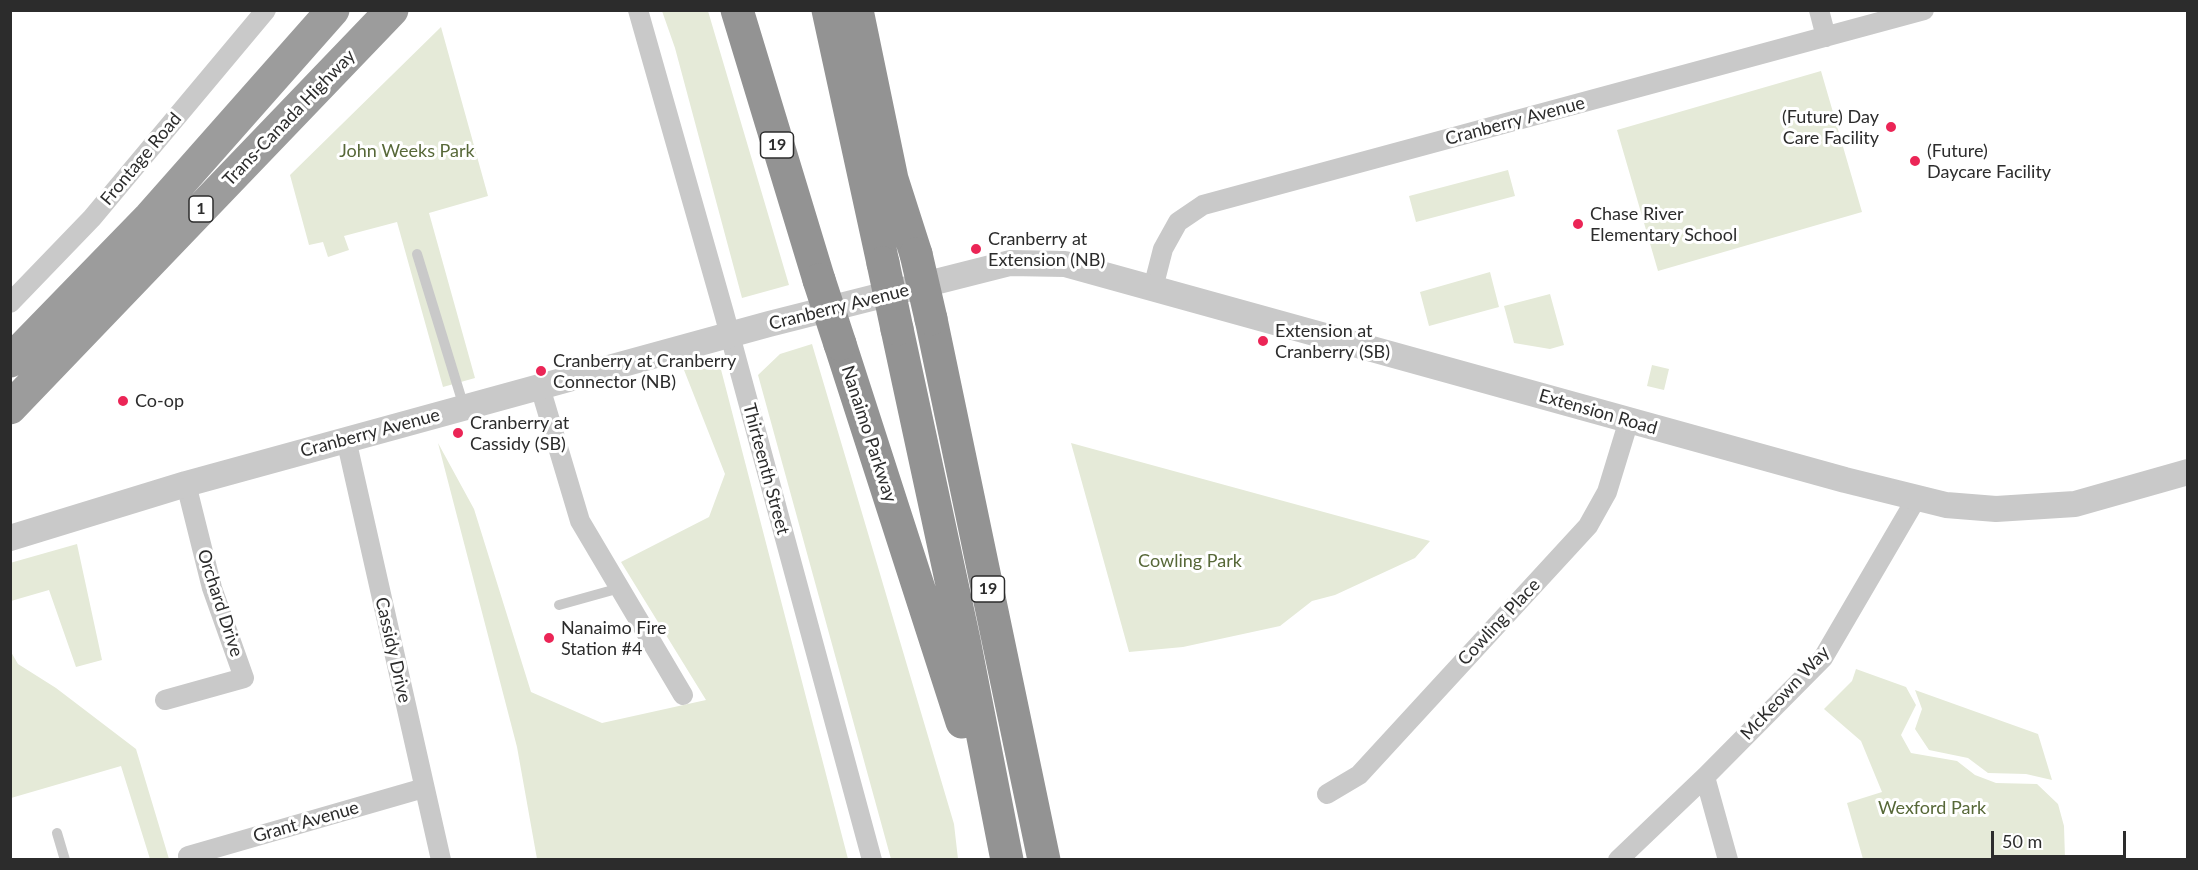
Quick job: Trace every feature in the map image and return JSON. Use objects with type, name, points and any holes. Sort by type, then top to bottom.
[{"type":"highway","name":"Trans-Canada Highway","points":[[10,361],[150,217],[333,10]]},
{"type":"highway","name":"Trans-Canada Highway","points":[[10,408],[392,10]]},
{"type":"highway","name":"Nanaimo Parkway","points":[[737,10],[819,280],[968,741],[995,860]]},
{"type":"highway","points":[[828,10],[966,650],[1007,860]]},
{"type":"highway","points":[[857,10],[892,179],[916,254]]},
{"type":"highway","name":"19","points":[[878,10],[909,188],[916,254],[1044,860]]},
{"type":"street","name":"Frontage Road","points":[[10,303],[92,218],[266,10]]},
{"type":"street","name":"Thirteenth Street","points":[[638,10],[730,335],[872,860]]},
{"type":"street","points":[[1819,10],[1826,37]]},
{"type":"street","name":"Cranberry Avenue","points":[[1153,288],[1163,249],[1178,222],[1203,205],[1924,10]]},
{"type":"street","name":"Cranberry Avenue","points":[[10,538],[186,484],[346,439],[730,335],[1011,263]]},
{"type":"street","name":"Extension Road","points":[[1011,263],[1065,264],[1916,499],[1946,505],[1996,509],[2075,504],[2187,472]]},
{"type":"street","points":[[540,387],[580,521],[683,695]]},
{"type":"street","name":"Cowling Place","points":[[1327,794],[1359,775],[1588,526],[1607,492],[1629,420]]},
{"type":"street","name":"Cassidy Drive","points":[[346,439],[441,860]]},
{"type":"street","name":"Orchard Drive","points":[[165,700],[244,678],[212,588],[186,484]]},
{"type":"street","name":"McKeown Way","points":[[1618,860],[1705,777],[1823,658],[1916,499]]},
{"type":"street","points":[[1705,777],[1728,860]]},
{"type":"street","name":"Grant Avenue","points":[[188,856],[424,788]]},
{"type":"lane","points":[[417,254],[464,407]]},
{"type":"lane","points":[[559,605],[620,588]]},
{"type":"lane","points":[[57,833],[65,860]]},
{"type":"green space","points":[[662,11],[708,11],[789,285],[742,298],[675,48]]},
{"type":"green space","name":"John Weeks Park","points":[[441,27],[488,196],[429,213],[475,378],[443,387],[397,222],[344,236],[349,250],[328,257],[323,242],[309,245],[290,175]]},
{"type":"green space","points":[[1821,71],[1862,212],[1658,271],[1617,130]]},
{"type":"green space","points":[[1508,170],[1515,196],[1416,222],[1409,196]]},
{"type":"green space","points":[[1490,272],[1499,307],[1429,326],[1420,292]]},
{"type":"green space","points":[[1550,294],[1564,345],[1550,349],[1514,343],[1504,306]]},
{"type":"green space","points":[[812,344],[954,824],[958,859],[891,859],[758,375],[780,354]]},
{"type":"green space","points":[[718,358],[848,859],[537,859],[517,747],[438,443],[474,509],[531,692],[602,723],[706,700],[621,562],[709,517],[725,474],[684,370]]},
{"type":"green space","points":[[1652,365],[1669,369],[1664,390],[1647,386]]},
{"type":"green space","name":"Cowling Park","points":[[1071,443],[1430,541],[1415,558],[1335,595],[1312,601],[1280,626],[1183,647],[1129,652]]},
{"type":"green space","points":[[77,544],[102,660],[76,667],[49,590],[11,601],[10,563]]},
{"type":"green space","points":[[11,652],[18,664],[56,688],[136,749],[169,859],[150,859],[121,766],[11,798]]},
{"type":"green space","name":"Wexford Park","points":[[1856,669],[1906,687],[1916,705],[1901,735],[1911,753],[1957,761],[1975,775],[1996,783],[2037,784],[2058,804],[2064,826],[2065,859],[1863,859],[1847,803],[1882,792],[1861,741],[1824,709],[1852,681]]},
{"type":"green space","name":"Wexford Park","points":[[1915,690],[2038,734],[2052,780],[2026,774],[1988,773],[1968,758],[1929,750],[1915,729],[1922,709]]},
{"type":"place","name":"(Future) Day Care Facility","points":[[1891,127]]},
{"type":"place","name":"(Future) Daycare Facility","points":[[1915,161]]},
{"type":"place","name":"Chase River Elementary School","points":[[1578,224]]},
{"type":"place","name":"Cranberry at Extension (NB)","points":[[976,249]]},
{"type":"place","name":"Extension at Cranberry (SB)","points":[[1263,341]]},
{"type":"place","name":"Cranberry at Cranberry Connector (NB)","points":[[541,371]]},
{"type":"place","name":"Co-op","points":[[123,401]]},
{"type":"place","name":"Cranberry at Cassidy (SB)","points":[[458,433]]},
{"type":"place","name":"Nanaimo Fire Station #4","points":[[549,638]]}]
